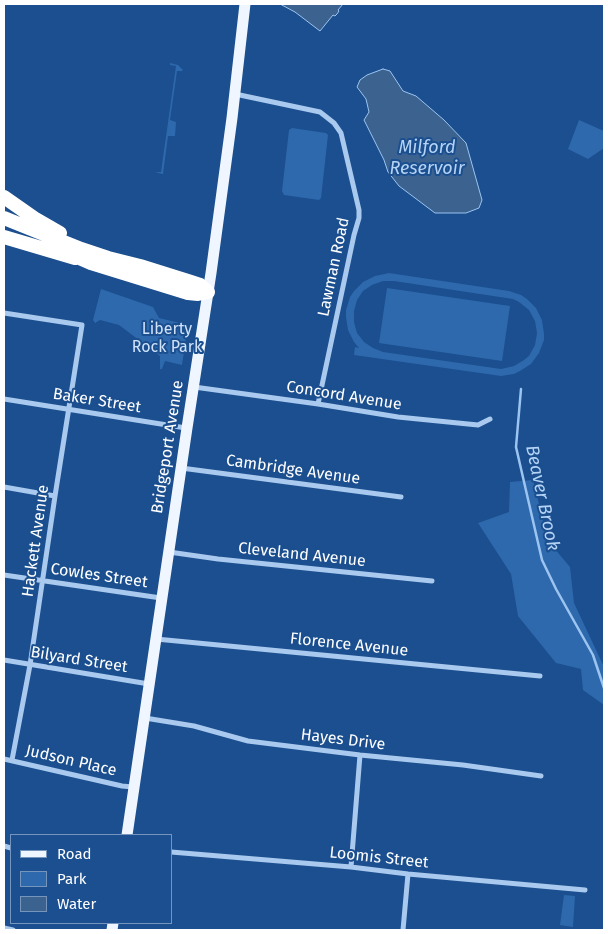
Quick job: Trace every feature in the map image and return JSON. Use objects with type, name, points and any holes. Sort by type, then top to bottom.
[{"type":"highway","points":[[4,198],[70,238],[140,266]]},
{"type":"highway","points":[[4,218],[81,249],[190,282],[208,292]]},
{"type":"highway","points":[[4,224],[91,263]]},
{"type":"highway","points":[[4,237],[188,294],[208,292]]},
{"type":"main road","name":"Bridgeport Avenue","points":[[127,834],[208,292],[236,94],[245,4]]},
{"type":"street","name":"Lawman Road","points":[[236,94],[320,112],[334,123],[341,133],[359,210],[359,218],[349,255],[318,404]]},
{"type":"street","name":"Hackett Avenue","points":[[4,313],[82,326],[30,665],[12,760]]},
{"type":"street","name":"Concord Avenue","points":[[193,387],[398,417],[478,425],[490,419]]},
{"type":"street","name":"Baker Street","points":[[4,400],[187,428]]},
{"type":"street","name":"Cambridge Avenue","points":[[181,468],[401,497]]},
{"type":"street","points":[[4,487],[55,496]]},
{"type":"street","name":"Cleveland Avenue","points":[[169,552],[218,559],[432,581]]},
{"type":"street","name":"Cowles Street","points":[[4,575],[162,598]]},
{"type":"street","name":"Florence Avenue","points":[[156,639],[540,676]]},
{"type":"street","name":"Bilyard Street","points":[[4,660],[149,684]]},
{"type":"street","name":"Hayes Drive","points":[[145,718],[194,726],[248,741],[463,765],[541,776]]},
{"type":"street","points":[[351,867],[360,755]]},
{"type":"street","name":"Judson Place","points":[[4,759],[134,788]]},
{"type":"street","name":"Loomis Street","points":[[172,852],[351,867],[585,890]]},
{"type":"street","points":[[403,930],[408,874]]},
{"type":"street","points":[[4,928],[13,930]]},
{"type":"green space","points":[[170,63],[178,65],[183,70],[177,71],[170,120],[176,122],[175,136],[168,136],[162,174],[155,172],[161,172],[176,66],[170,65]]},
{"type":"green space","points":[[579,120],[604,131],[604,148],[588,159],[568,149]]},
{"type":"green space","points":[[292,128],[326,133],[328,135],[321,198],[319,200],[284,195],[282,191],[289,130]]},
{"type":"green space","points":[[389,273],[509,291],[521,295],[536,308],[542,320],[544,340],[539,353],[531,364],[520,371],[501,376],[354,355],[355,347],[359,348],[348,330],[346,310],[354,291],[363,282],[375,276]],"holes":[[[383,281],[394,281],[513,299],[529,310],[535,321],[537,333],[535,345],[529,356],[524,360],[514,366],[501,369],[383,352],[373,348],[364,342],[357,333],[354,322],[357,300],[363,291],[372,285]]]},
{"type":"green space","points":[[387,288],[510,306],[502,361],[379,343]]},
{"type":"green space","name":"Liberty Rock Park","points":[[101,289],[153,307],[159,318],[188,325],[182,365],[165,361],[162,369],[160,369],[160,356],[119,325],[100,320],[95,323],[93,320]]},
{"type":"green space","points":[[533,480],[548,541],[570,567],[574,603],[604,667],[604,705],[583,690],[581,669],[556,663],[518,616],[511,574],[478,523],[509,512],[510,482]]},
{"type":"green space","points":[[564,895],[575,896],[573,927],[560,925]]},
{"type":"water","points":[[280,4],[343,4],[337,14],[333,15],[320,31],[295,12]]},
{"type":"water","name":"Milford Reservoir","points":[[383,69],[390,71],[403,91],[416,96],[444,120],[466,143],[482,200],[479,208],[466,213],[435,213],[399,186],[388,172],[364,120],[369,112],[366,99],[357,87],[360,80],[367,75]]},
{"type":"waterway","name":"Beaver Brook","points":[[521,389],[516,447],[542,560],[593,655],[604,688]]}]
